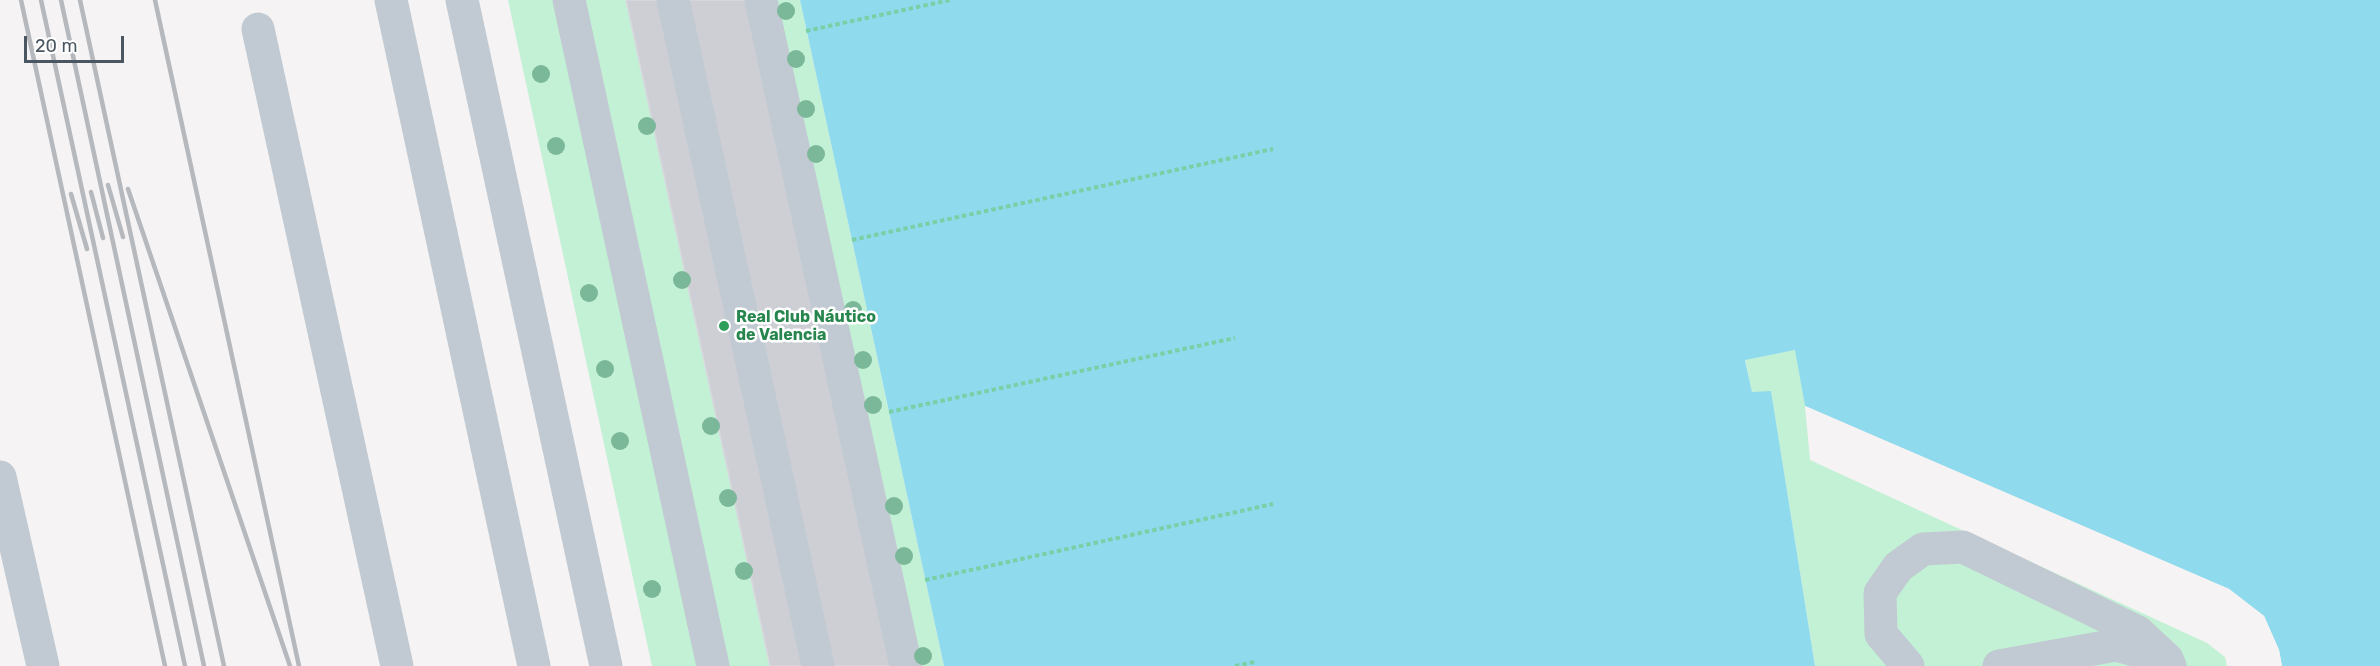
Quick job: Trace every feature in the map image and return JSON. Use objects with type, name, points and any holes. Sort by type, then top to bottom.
[{"type":"street","points":[[391,0],[534,666]]},
{"type":"street","points":[[462,0],[606,666]]},
{"type":"street","points":[[569,0],[713,666]]},
{"type":"street","points":[[673,0],[818,666]]},
{"type":"street","points":[[761,0],[906,666]]},
{"type":"street","points":[[258,29],[397,666]]},
{"type":"street","points":[[0,477],[43,666]]},
{"type":"street","points":[[1908,666],[1881,634],[1880,593],[1898,567],[1923,549],[1963,547],[2138,632],[2168,662]]},
{"type":"street","points":[[1999,666],[2116,645],[2168,662]]},
{"type":"path","points":[[806,31],[950,0]]},
{"type":"path","points":[[852,240],[1273,149]]},
{"type":"path","points":[[889,412],[1235,338]]},
{"type":"path","points":[[925,580],[1273,504]]},
{"type":"path","points":[[1235,666],[1254,662]]},
{"type":"green space","name":"Real Club Náutico de Valencia","points":[[508,0],[800,0],[944,666],[652,666]]},
{"type":"green space","points":[[1796,350],[1805,406],[1810,460],[2207,643],[2225,657],[2227,666],[1815,666],[1771,392],[1752,392],[1745,359]]},
{"type":"water","points":[[800,0],[2380,0],[2380,666],[2282,666],[2279,650],[2264,616],[2229,589],[1805,406],[1795,350],[1745,360],[1752,392],[1771,391],[1815,666],[944,666]]},
{"type":"pier","points":[[1805,406],[2229,589],[2264,616],[2279,650],[2282,666],[2279,666],[2276,651],[2262,617],[2228,592],[1806,409]]},
{"type":"building","points":[[626,0],[748,0],[892,666],[770,666]]},
{"type":"railway","points":[[21,0],[165,666]]},
{"type":"railway","points":[[41,0],[185,666]]},
{"type":"railway","points":[[61,0],[204,666]]},
{"type":"railway","points":[[80,0],[224,666]]},
{"type":"railway","points":[[155,0],[299,666]]},
{"type":"railway","points":[[108,185],[123,237]]},
{"type":"railway","points":[[128,189],[290,666]]},
{"type":"railway","points":[[91,192],[103,238]]},
{"type":"railway","points":[[71,194],[87,249]]},
{"type":"place","name":"Real Club Náutico de Valencia","points":[[724,326]]}]
